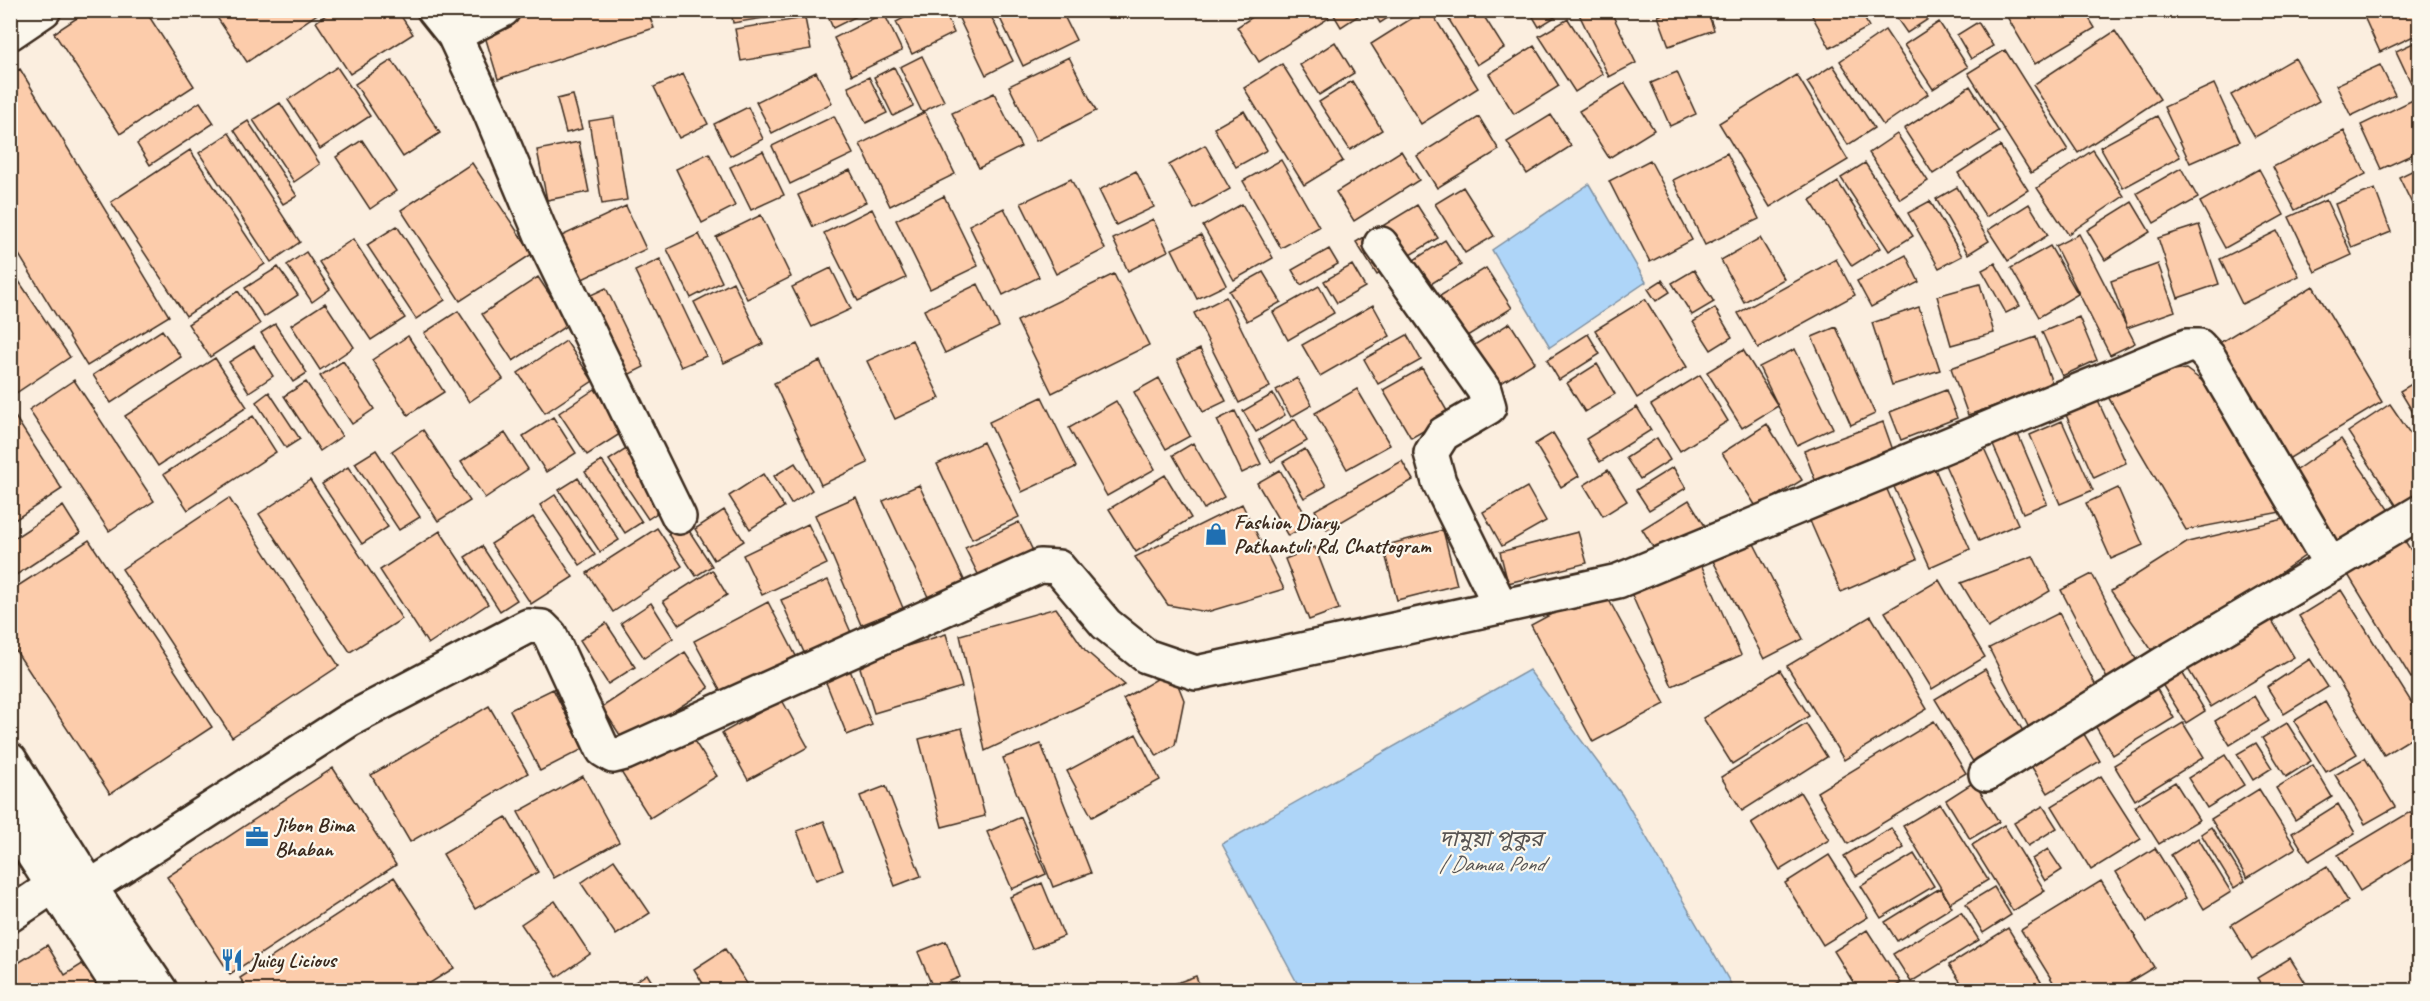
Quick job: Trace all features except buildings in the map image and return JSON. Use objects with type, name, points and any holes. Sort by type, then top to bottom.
[{"type":"main road","points":[[10,31],[37,10]]},
{"type":"main road","points":[[10,31],[44,10]]},
{"type":"main road","points":[[503,10],[444,23],[490,112],[542,237],[679,517]]},
{"type":"main road","points":[[1380,244],[1484,390],[1488,407],[1443,434],[1431,453],[1438,482],[1501,607]]},
{"type":"main road","points":[[90,887],[349,720],[528,626],[542,627],[550,635],[603,750],[613,756],[636,748],[1040,566],[1058,567],[1106,624],[1146,656],[1196,673],[1618,581],[2187,346],[2199,346],[2209,357],[2331,565]]},
{"type":"main road","points":[[1986,774],[2163,664],[2420,512]]},
{"type":"main road","points":[[10,760],[90,887],[160,990]]},
{"type":"main road","points":[[10,819],[121,990]]},
{"type":"main road","points":[[10,915],[53,886]]},
{"type":"water","points":[[1589,184],[1646,282],[1550,347],[1492,250]]},
{"type":"water","name":"দামুয়া পুকুর | Damua Pond","points":[[1529,670],[1622,795],[1731,984],[1718,990],[1301,990],[1222,844]]},
{"type":"place","name":"Fashion Diary, Pathantuli Rd, Chattogram","points":[[1216,534]]},
{"type":"place","name":"Jibon Bima Bhaban","points":[[257,837]]},
{"type":"place","name":"Juicy Licious","points":[[232,960]]}]
